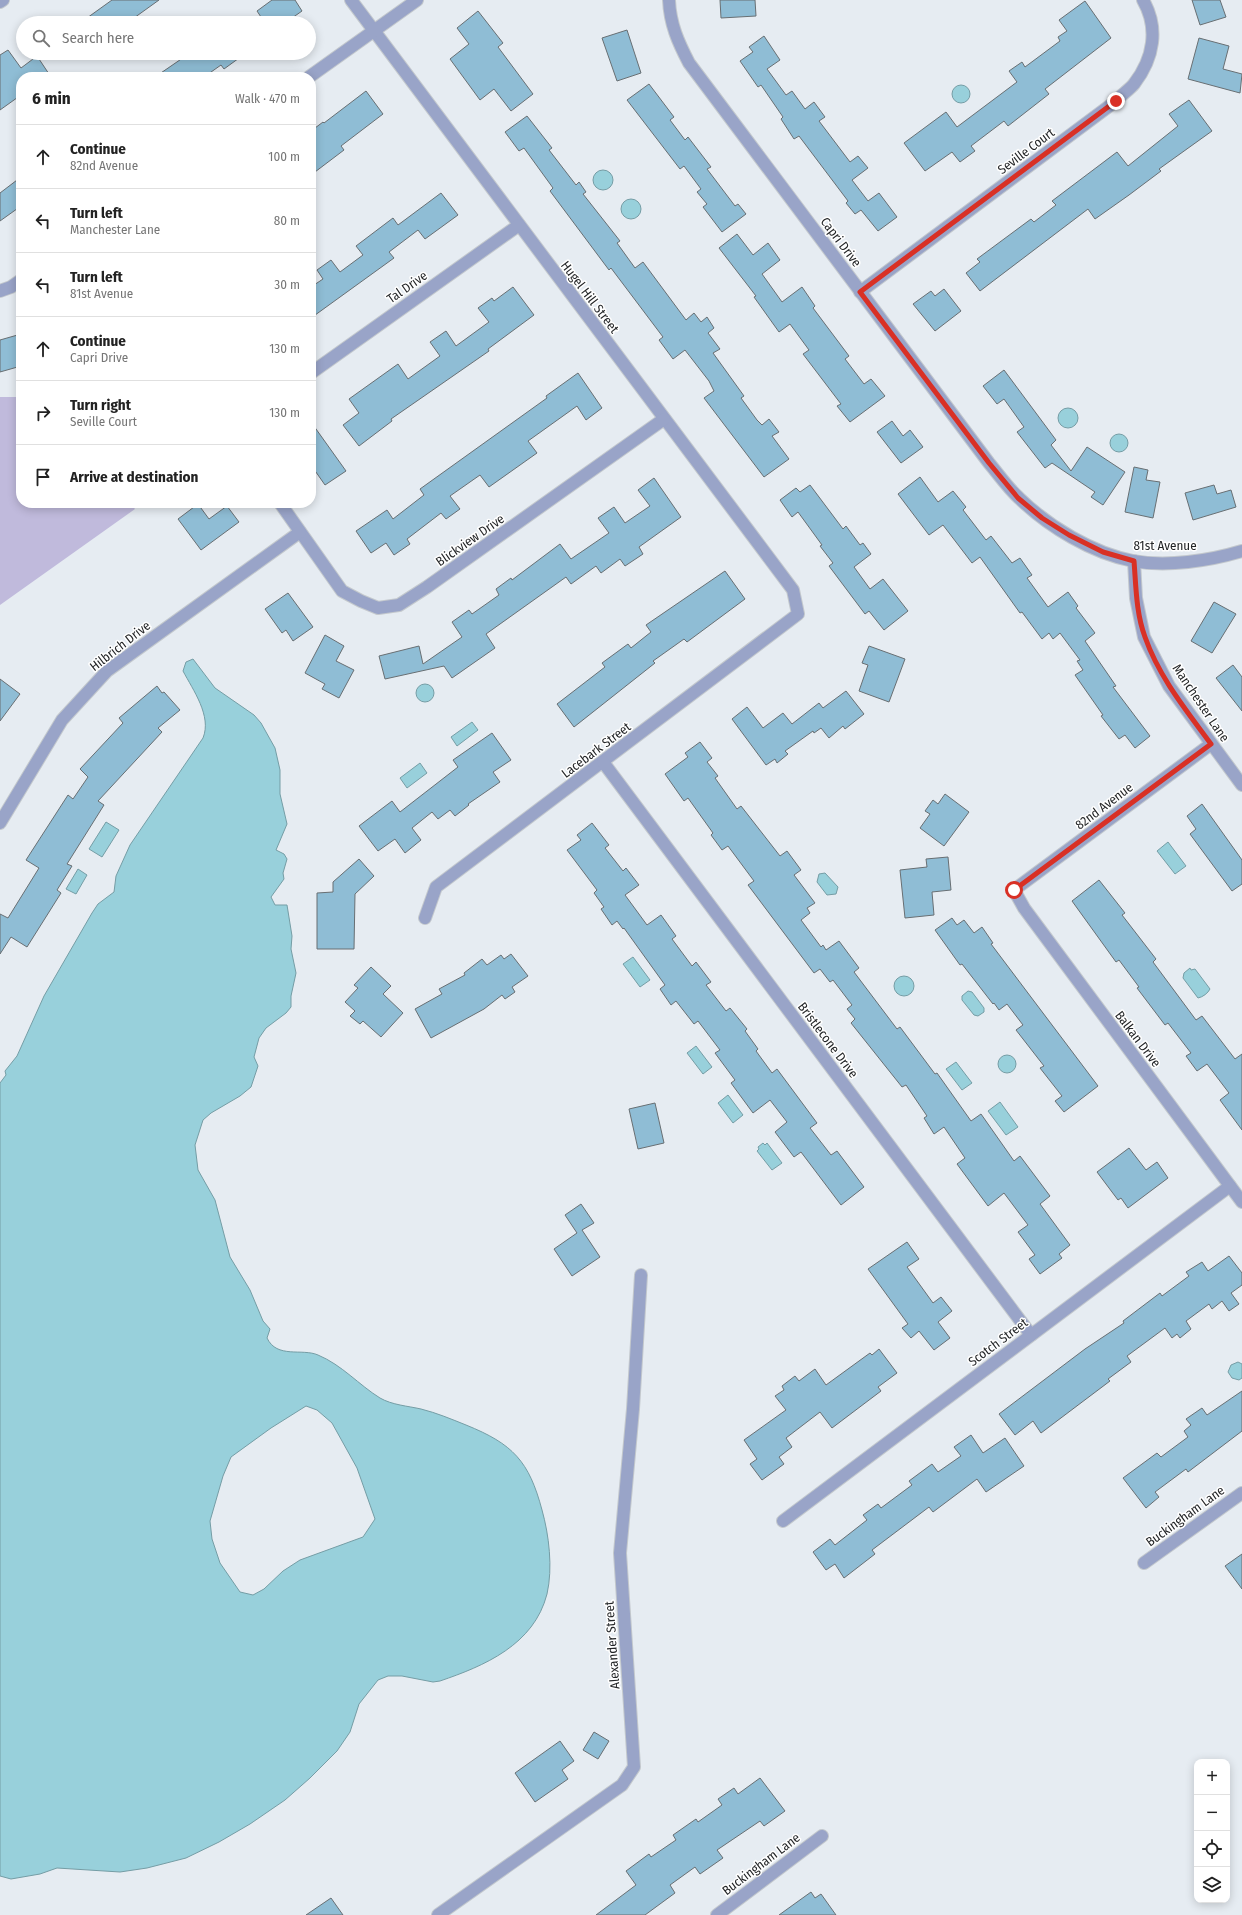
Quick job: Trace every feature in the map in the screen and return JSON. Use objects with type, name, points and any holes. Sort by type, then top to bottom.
[{"type":"street","name":"Hugel Hill Street","points":[[351,0],[793,590],[798,614]]},
{"type":"street","points":[[316,72],[417,0]]},
{"type":"street","name":"Capri Drive","points":[[669,0],[669,11],[675,36],[689,63],[860,292],[989,463],[1013,492],[1042,518],[1069,535]]},
{"type":"street","name":"Seville Court","points":[[860,292],[1116,101],[1134,84],[1146,62],[1153,39],[1150,12],[1143,0]]},
{"type":"street","name":"Tal Drive","points":[[316,369],[519,225]]},
{"type":"street","points":[[0,291],[16,284]]},
{"type":"street","name":"Blickview Drive","points":[[300,532],[342,591],[378,608],[399,604],[433,583],[664,419]]},
{"type":"street","points":[[283,508],[300,532]]},
{"type":"street","name":"Hilbrich Drive","points":[[0,823],[62,720],[107,671],[300,532]]},
{"type":"street","name":"81st Avenue","points":[[1069,535],[1103,552],[1134,561],[1184,562],[1222,557],[1242,551]]},
{"type":"street","name":"Manchester Lane","points":[[1134,561],[1136,598],[1144,637],[1168,686],[1242,786]]},
{"type":"street","name":"Lacebark Street","points":[[425,918],[436,887],[798,614]]},
{"type":"street","name":"82nd Avenue","points":[[1014,890],[1211,744]]},
{"type":"street","name":"Bristlecone Drive","points":[[603,762],[1031,1335]]},
{"type":"street","name":"Balkan Drive","points":[[1014,890],[1024,908],[1242,1202]]},
{"type":"street","name":"Scotch Street","points":[[783,1521],[1230,1186]]},
{"type":"street","name":"Alexander Street","points":[[438,1915],[622,1785],[634,1767],[620,1554],[633,1409],[642,1275]]},
{"type":"street","name":"Buckingham Lane","points":[[1144,1563],[1242,1493]]},
{"type":"street","name":"Buckingham Lane","points":[[725,1913],[822,1836]]},
{"type":"shaded area","points":[[0,397],[16,397],[16,508],[135,509],[0,605]]},
{"type":"water","points":[[961,85],[967,88],[970,94],[967,100],[961,103],[955,100],[952,94],[955,88]]},
{"type":"water","points":[[603,170],[610,173],[613,180],[610,187],[603,190],[596,187],[593,180],[596,173]]},
{"type":"water","points":[[631,199],[638,202],[641,209],[638,216],[631,219],[624,216],[621,209],[624,202]]},
{"type":"water","points":[[1068,408],[1075,411],[1078,418],[1075,425],[1068,428],[1061,425],[1058,418],[1061,411]]},
{"type":"water","points":[[1119,434],[1125,437],[1128,443],[1125,449],[1119,452],[1113,449],[1110,443],[1113,437]]},
{"type":"water","points":[[193,659],[215,688],[254,715],[261,723],[275,748],[280,770],[280,794],[287,824],[276,850],[284,854],[287,859],[283,873],[284,879],[271,897],[275,905],[287,905],[292,936],[291,949],[296,973],[291,996],[291,1007],[286,1013],[266,1028],[259,1038],[254,1057],[258,1066],[251,1087],[240,1096],[211,1113],[203,1120],[195,1145],[198,1170],[215,1200],[230,1257],[250,1290],[263,1321],[270,1329],[267,1338],[277,1349],[290,1352],[312,1353],[327,1359],[380,1398],[395,1404],[433,1412],[466,1425],[496,1439],[517,1456],[525,1467],[537,1493],[544,1520],[550,1563],[549,1584],[540,1612],[531,1627],[519,1640],[490,1660],[440,1681],[433,1682],[402,1676],[388,1676],[378,1680],[359,1704],[350,1732],[337,1751],[285,1800],[250,1824],[219,1842],[186,1858],[147,1868],[120,1872],[57,1868],[40,1874],[11,1879],[0,1876],[0,1083],[6,1075],[5,1071],[17,1056],[44,996],[92,913],[98,904],[114,892],[116,876],[130,845],[203,738],[205,721],[203,712],[200,703],[183,671],[186,662]],"holes":[[[306,1406],[317,1410],[332,1423],[357,1468],[375,1519],[363,1537],[300,1560],[283,1571],[264,1589],[253,1595],[240,1592],[220,1563],[212,1539],[210,1521],[223,1476],[231,1457],[271,1428]]]},
{"type":"water","points":[[425,684],[431,687],[434,693],[431,699],[425,702],[419,699],[416,693],[419,687]]},
{"type":"water","points":[[472,722],[478,730],[457,746],[451,737]]},
{"type":"water","points":[[420,763],[427,773],[407,788],[400,778]]},
{"type":"water","points":[[106,822],[119,830],[102,857],[89,849]]},
{"type":"water","points":[[1168,842],[1186,866],[1175,874],[1157,851]]},
{"type":"water","points":[[78,869],[87,875],[76,894],[66,889]]},
{"type":"water","points":[[825,873],[838,887],[836,894],[827,895],[817,882],[819,874]]},
{"type":"water","points":[[633,957],[650,980],[640,987],[623,964]]},
{"type":"water","points":[[1190,968],[1191,970],[1195,969],[1210,989],[1205,995],[1198,998],[1183,978],[1184,973]]},
{"type":"water","points":[[904,976],[911,979],[914,986],[911,993],[904,996],[897,993],[894,986],[897,979]]},
{"type":"water","points":[[968,991],[972,992],[984,1008],[984,1012],[978,1016],[974,1015],[962,1000],[962,996]]},
{"type":"water","points":[[696,1046],[712,1067],[703,1074],[687,1053]]},
{"type":"water","points":[[1007,1055],[1013,1058],[1016,1064],[1013,1070],[1007,1073],[1001,1070],[998,1064],[1001,1058]]},
{"type":"water","points":[[956,1062],[972,1083],[962,1090],[946,1069]]},
{"type":"water","points":[[728,1095],[743,1115],[733,1123],[718,1103]]},
{"type":"water","points":[[1000,1102],[1018,1127],[1006,1135],[988,1111]]},
{"type":"water","points":[[763,1143],[765,1145],[767,1143],[782,1163],[772,1170],[757,1151],[759,1149],[758,1147]]},
{"type":"water","points":[[1238,1362],[1242,1364],[1242,1378],[1239,1380],[1232,1378],[1228,1372],[1231,1365]]},
{"type":"building","points":[[112,0],[159,0],[137,16],[90,16]]},
{"type":"building","points":[[272,0],[295,0],[302,11],[295,16],[260,16],[257,11]]},
{"type":"building","points":[[720,0],[755,0],[756,16],[721,18]]},
{"type":"building","points":[[1192,0],[1220,0],[1226,17],[1200,25]]},
{"type":"building","points":[[1085,1],[1111,38],[1045,89],[1049,94],[1008,126],[1004,121],[971,146],[975,151],[960,162],[952,152],[925,171],[904,143],[946,112],[957,127],[1017,82],[1009,71],[1022,62],[1025,67],[1060,41],[1058,37],[1067,31],[1059,20]]},
{"type":"building","points":[[478,11],[503,43],[498,47],[533,94],[511,111],[494,89],[480,100],[450,59],[469,44],[457,28]]},
{"type":"building","points":[[627,30],[641,73],[617,81],[602,38]]},
{"type":"building","points":[[764,36],[780,60],[767,69],[786,95],[792,91],[805,109],[814,102],[825,117],[819,121],[850,162],[858,156],[868,168],[852,180],[868,201],[879,193],[897,217],[878,231],[861,210],[855,214],[846,203],[848,201],[799,136],[794,139],[781,119],[783,117],[761,85],[758,87],[740,61],[753,52],[749,47]]},
{"type":"building","points":[[1199,38],[1229,46],[1223,69],[1242,74],[1240,93],[1188,79]]},
{"type":"building","points":[[8,50],[21,68],[32,60],[40,60],[48,72],[16,72],[16,99],[0,110],[0,55]]},
{"type":"building","points":[[180,60],[236,60],[224,69],[221,65],[211,72],[162,72]]},
{"type":"building","points":[[649,84],[674,117],[670,120],[685,140],[688,137],[711,167],[707,169],[735,206],[738,204],[746,214],[722,232],[703,207],[707,204],[697,192],[701,189],[684,166],[680,169],[627,100]]},
{"type":"building","points":[[366,91],[383,114],[341,146],[344,150],[316,171],[316,127],[323,122],[324,123]]},
{"type":"building","points":[[1189,100],[1212,131],[1159,169],[1161,171],[1095,219],[1088,209],[980,291],[966,273],[980,262],[977,259],[1031,219],[1034,222],[1056,205],[1052,201],[1117,152],[1128,166],[1178,126],[1169,114]]},
{"type":"building","points":[[527,116],[552,148],[549,150],[576,185],[579,182],[586,192],[583,194],[620,241],[617,243],[635,268],[643,262],[686,320],[694,313],[701,322],[707,317],[714,328],[708,333],[720,349],[713,353],[744,396],[741,398],[757,420],[762,425],[769,419],[779,432],[772,436],[789,459],[764,477],[704,398],[714,391],[709,381],[685,350],[673,359],[659,340],[663,337],[611,268],[609,270],[550,191],[553,188],[524,148],[519,151],[505,132]]},
{"type":"building","points":[[16,181],[16,210],[0,221],[0,193]]},
{"type":"building","points":[[441,193],[458,215],[425,239],[418,230],[389,252],[394,258],[316,314],[316,284],[323,279],[317,270],[331,260],[340,272],[363,255],[356,246],[393,218],[398,225]]},
{"type":"building","points":[[737,234],[753,255],[768,243],[780,260],[762,274],[782,302],[802,287],[815,306],[813,308],[849,356],[845,359],[864,384],[871,379],[885,396],[850,422],[837,406],[841,404],[803,354],[809,350],[790,324],[779,332],[754,297],[756,296],[719,248]]},
{"type":"building","points":[[513,287],[534,315],[488,349],[489,351],[391,419],[392,421],[359,446],[343,425],[359,413],[349,399],[398,364],[408,379],[440,356],[430,342],[446,331],[456,346],[489,322],[478,308],[492,298],[494,301]]},
{"type":"building","points":[[944,289],[961,311],[935,331],[913,304],[931,291],[935,296]]},
{"type":"building","points":[[16,335],[16,367],[0,372],[0,340]]},
{"type":"building","points":[[1004,370],[1056,440],[1051,445],[1071,471],[1087,447],[1125,472],[1103,505],[1091,497],[1095,492],[1052,463],[1045,468],[1017,432],[1024,427],[1004,399],[997,404],[983,386]]},
{"type":"building","points":[[578,373],[602,408],[586,420],[577,406],[528,441],[537,453],[489,487],[480,475],[450,496],[460,509],[446,519],[441,513],[407,539],[410,544],[394,555],[386,543],[371,553],[356,531],[387,510],[393,519],[424,495],[420,489],[547,398],[546,396]]},
{"type":"building","points":[[892,421],[903,436],[910,430],[923,447],[901,463],[877,432]]},
{"type":"building","points":[[316,429],[346,471],[325,485],[316,472]]},
{"type":"building","points":[[1134,467],[1148,470],[1146,480],[1160,482],[1153,518],[1125,512]]},
{"type":"building","points":[[920,477],[938,502],[953,491],[966,507],[963,510],[986,540],[991,536],[1012,563],[1020,558],[1032,575],[1027,578],[1048,607],[1068,592],[1078,606],[1076,608],[1095,633],[1085,641],[1116,686],[1113,687],[1150,736],[1135,748],[1125,735],[1119,739],[1101,716],[1103,715],[1075,675],[1083,670],[1077,661],[1080,660],[1060,633],[1053,639],[1049,633],[1042,639],[1022,612],[1020,613],[980,557],[972,563],[943,525],[929,535],[898,494]]},
{"type":"building","points":[[654,478],[681,517],[639,547],[643,554],[625,566],[620,559],[601,573],[596,566],[571,584],[566,577],[486,634],[495,648],[452,678],[444,666],[385,679],[379,656],[419,646],[423,664],[462,637],[452,622],[469,610],[472,614],[499,595],[496,589],[511,578],[512,580],[560,544],[571,559],[609,533],[598,518],[614,507],[625,523],[650,506],[638,490]]},
{"type":"building","points":[[810,485],[843,529],[846,526],[860,545],[863,543],[871,554],[854,567],[870,589],[883,579],[908,611],[884,630],[869,611],[865,614],[829,566],[833,563],[798,512],[792,517],[780,500],[796,488],[800,492]]},
{"type":"building","points":[[1214,485],[1217,494],[1231,490],[1236,507],[1193,520],[1185,493]]},
{"type":"building","points":[[193,508],[201,508],[209,519],[224,508],[228,508],[239,522],[201,550],[178,519]]},
{"type":"building","points":[[725,571],[745,599],[687,642],[684,639],[653,661],[655,663],[574,727],[557,704],[605,667],[602,663],[628,644],[631,648],[651,632],[646,625]]},
{"type":"building","points":[[288,593],[313,627],[293,641],[286,630],[282,633],[265,609]]},
{"type":"building","points":[[1214,602],[1236,614],[1212,653],[1191,641]]},
{"type":"building","points":[[325,635],[344,646],[336,661],[354,670],[339,698],[322,689],[325,684],[305,673]]},
{"type":"building","points":[[869,646],[905,659],[889,702],[859,691],[868,665],[862,663]]},
{"type":"building","points":[[1233,665],[1242,677],[1242,711],[1216,678]]},
{"type":"building","points":[[0,679],[20,694],[0,721]]},
{"type":"building","points":[[157,686],[162,693],[164,692],[180,710],[158,728],[162,732],[98,801],[104,805],[67,864],[72,866],[57,890],[61,893],[27,947],[11,937],[0,954],[0,914],[8,918],[39,868],[26,860],[68,795],[73,799],[88,777],[80,769],[123,723],[119,718]]},
{"type":"building","points":[[846,691],[864,714],[845,729],[843,726],[829,738],[821,728],[814,733],[813,731],[785,751],[788,754],[777,763],[775,759],[766,765],[732,719],[747,707],[763,728],[783,713],[792,724],[819,703],[823,708]]},
{"type":"building","points":[[492,733],[511,760],[493,772],[500,782],[468,804],[469,805],[455,816],[450,810],[438,819],[432,812],[412,828],[421,840],[405,853],[395,839],[378,851],[359,826],[392,801],[400,812],[458,767],[453,760]]},
{"type":"building","points":[[700,742],[712,758],[707,762],[718,776],[715,778],[737,809],[741,806],[780,856],[787,851],[801,870],[794,875],[815,903],[807,908],[810,913],[801,920],[821,947],[823,945],[826,950],[839,941],[859,968],[854,972],[897,1029],[900,1027],[935,1074],[937,1073],[971,1121],[981,1114],[1014,1161],[1020,1156],[1050,1196],[1040,1204],[1070,1245],[1059,1254],[1062,1258],[1040,1274],[1029,1259],[1035,1255],[1018,1232],[1028,1225],[1004,1193],[988,1206],[957,1164],[965,1158],[944,1127],[934,1134],[924,1118],[927,1116],[906,1085],[902,1087],[851,1023],[855,1019],[847,1009],[852,1005],[833,980],[830,982],[820,969],[814,973],[748,885],[754,881],[728,846],[722,850],[711,835],[713,833],[688,798],[684,801],[665,774],[688,757],[685,753]]},
{"type":"building","points":[[945,794],[969,812],[944,846],[920,828],[930,814],[925,811],[933,800],[938,804]]},
{"type":"building","points":[[1202,804],[1242,860],[1242,884],[1232,891],[1190,834],[1196,829],[1187,816]]},
{"type":"building","points":[[592,823],[609,845],[605,848],[623,871],[626,868],[639,885],[625,895],[647,925],[661,915],[676,936],[672,939],[692,966],[696,962],[711,982],[706,985],[726,1011],[730,1008],[747,1029],[745,1031],[758,1049],[756,1051],[772,1073],[777,1069],[817,1123],[810,1128],[831,1155],[837,1151],[864,1187],[841,1205],[801,1152],[794,1157],[775,1132],[787,1122],[770,1100],[753,1113],[731,1083],[735,1080],[715,1053],[720,1050],[698,1021],[694,1024],[676,1001],[671,1005],[660,989],[665,985],[624,928],[623,929],[617,921],[612,925],[601,909],[604,907],[594,893],[597,890],[567,850],[581,840],[577,835]]},
{"type":"building","points":[[948,857],[951,890],[932,892],[934,915],[905,918],[900,870],[927,867],[926,859]]},
{"type":"building","points":[[359,859],[374,876],[355,894],[354,949],[317,949],[317,893],[333,892],[333,882]]},
{"type":"building","points":[[1099,880],[1125,913],[1122,915],[1156,959],[1153,962],[1196,1020],[1202,1016],[1235,1059],[1242,1054],[1242,1130],[1220,1100],[1229,1093],[1207,1064],[1197,1071],[1186,1056],[1191,1053],[1168,1023],[1165,1025],[1137,988],[1139,987],[1119,960],[1116,962],[1072,901]]},
{"type":"building","points":[[952,918],[957,925],[964,920],[974,933],[982,927],[993,943],[991,944],[1098,1086],[1064,1112],[1055,1101],[1062,1096],[1040,1068],[1044,1066],[1016,1030],[1023,1025],[1007,1004],[999,1010],[994,1003],[993,1004],[962,964],[960,965],[935,930]]},
{"type":"building","points":[[511,954],[528,976],[512,987],[515,992],[505,999],[502,995],[484,1009],[431,1038],[415,1009],[442,994],[439,989],[465,975],[464,973],[482,959],[487,965],[501,955],[504,959]]},
{"type":"building","points":[[371,967],[391,986],[383,994],[403,1013],[381,1037],[363,1021],[360,1024],[350,1016],[355,1011],[345,1002],[358,988],[354,985]]},
{"type":"building","points":[[655,1103],[664,1143],[638,1149],[629,1109]]},
{"type":"building","points":[[1129,1148],[1146,1170],[1157,1162],[1168,1178],[1128,1208],[1121,1198],[1118,1200],[1097,1172]]},
{"type":"building","points":[[581,1204],[594,1223],[582,1230],[600,1257],[572,1276],[554,1249],[577,1233],[565,1215]]},
{"type":"building","points":[[907,1242],[919,1259],[907,1267],[933,1303],[941,1297],[952,1311],[938,1322],[950,1338],[934,1350],[919,1331],[911,1338],[902,1328],[908,1324],[868,1269]]},
{"type":"building","points":[[1229,1256],[1242,1273],[1242,1285],[1231,1293],[1239,1304],[1229,1311],[1222,1301],[1212,1309],[1209,1304],[1186,1321],[1191,1329],[1180,1338],[1177,1334],[1172,1338],[1165,1328],[1127,1356],[1131,1362],[1108,1379],[1110,1381],[1041,1433],[1033,1421],[1015,1435],[999,1414],[1085,1349],[1124,1323],[1123,1321],[1160,1293],[1162,1296],[1189,1276],[1186,1272],[1202,1262],[1208,1271]]},
{"type":"building","points":[[879,1349],[897,1373],[878,1387],[881,1391],[832,1428],[820,1412],[786,1438],[792,1447],[779,1457],[784,1464],[762,1480],[750,1464],[757,1459],[744,1440],[786,1410],[775,1396],[784,1390],[782,1386],[795,1376],[799,1381],[815,1369],[826,1385],[870,1353],[872,1355]]},
{"type":"building","points":[[1242,1391],[1242,1431],[1188,1472],[1186,1469],[1155,1492],[1159,1497],[1146,1508],[1123,1478],[1157,1453],[1161,1457],[1188,1437],[1184,1431],[1191,1425],[1186,1419],[1202,1408],[1207,1415]]},
{"type":"building","points":[[971,1435],[983,1453],[1005,1438],[1024,1466],[986,1492],[977,1479],[933,1512],[929,1507],[872,1550],[875,1554],[844,1578],[835,1564],[826,1570],[813,1552],[830,1539],[835,1545],[867,1520],[863,1515],[878,1504],[881,1508],[912,1485],[909,1481],[932,1464],[938,1472],[961,1456],[954,1447]]},
{"type":"building","points":[[1242,1554],[1242,1589],[1225,1566]]},
{"type":"building","points":[[594,1732],[609,1741],[598,1759],[583,1750]]},
{"type":"building","points":[[560,1741],[574,1761],[562,1770],[568,1779],[535,1802],[515,1773]]},
{"type":"building","points":[[760,1778],[785,1811],[764,1826],[760,1821],[717,1850],[723,1858],[700,1874],[695,1867],[670,1885],[675,1893],[645,1915],[596,1915],[636,1885],[626,1871],[649,1854],[651,1857],[676,1840],[673,1835],[696,1819],[698,1822],[722,1805],[718,1799],[734,1788],[738,1794]]},
{"type":"building","points":[[811,1892],[815,1898],[821,1894],[836,1915],[779,1915]]},
{"type":"building","points":[[331,1898],[343,1915],[306,1915]]},
{"type":"route","points":[[1014,890],[1211,744],[1168,686],[1144,637],[1136,598],[1134,561],[1103,552],[1069,535],[1042,518],[1018,498],[989,463],[860,292],[1116,101]]}]
